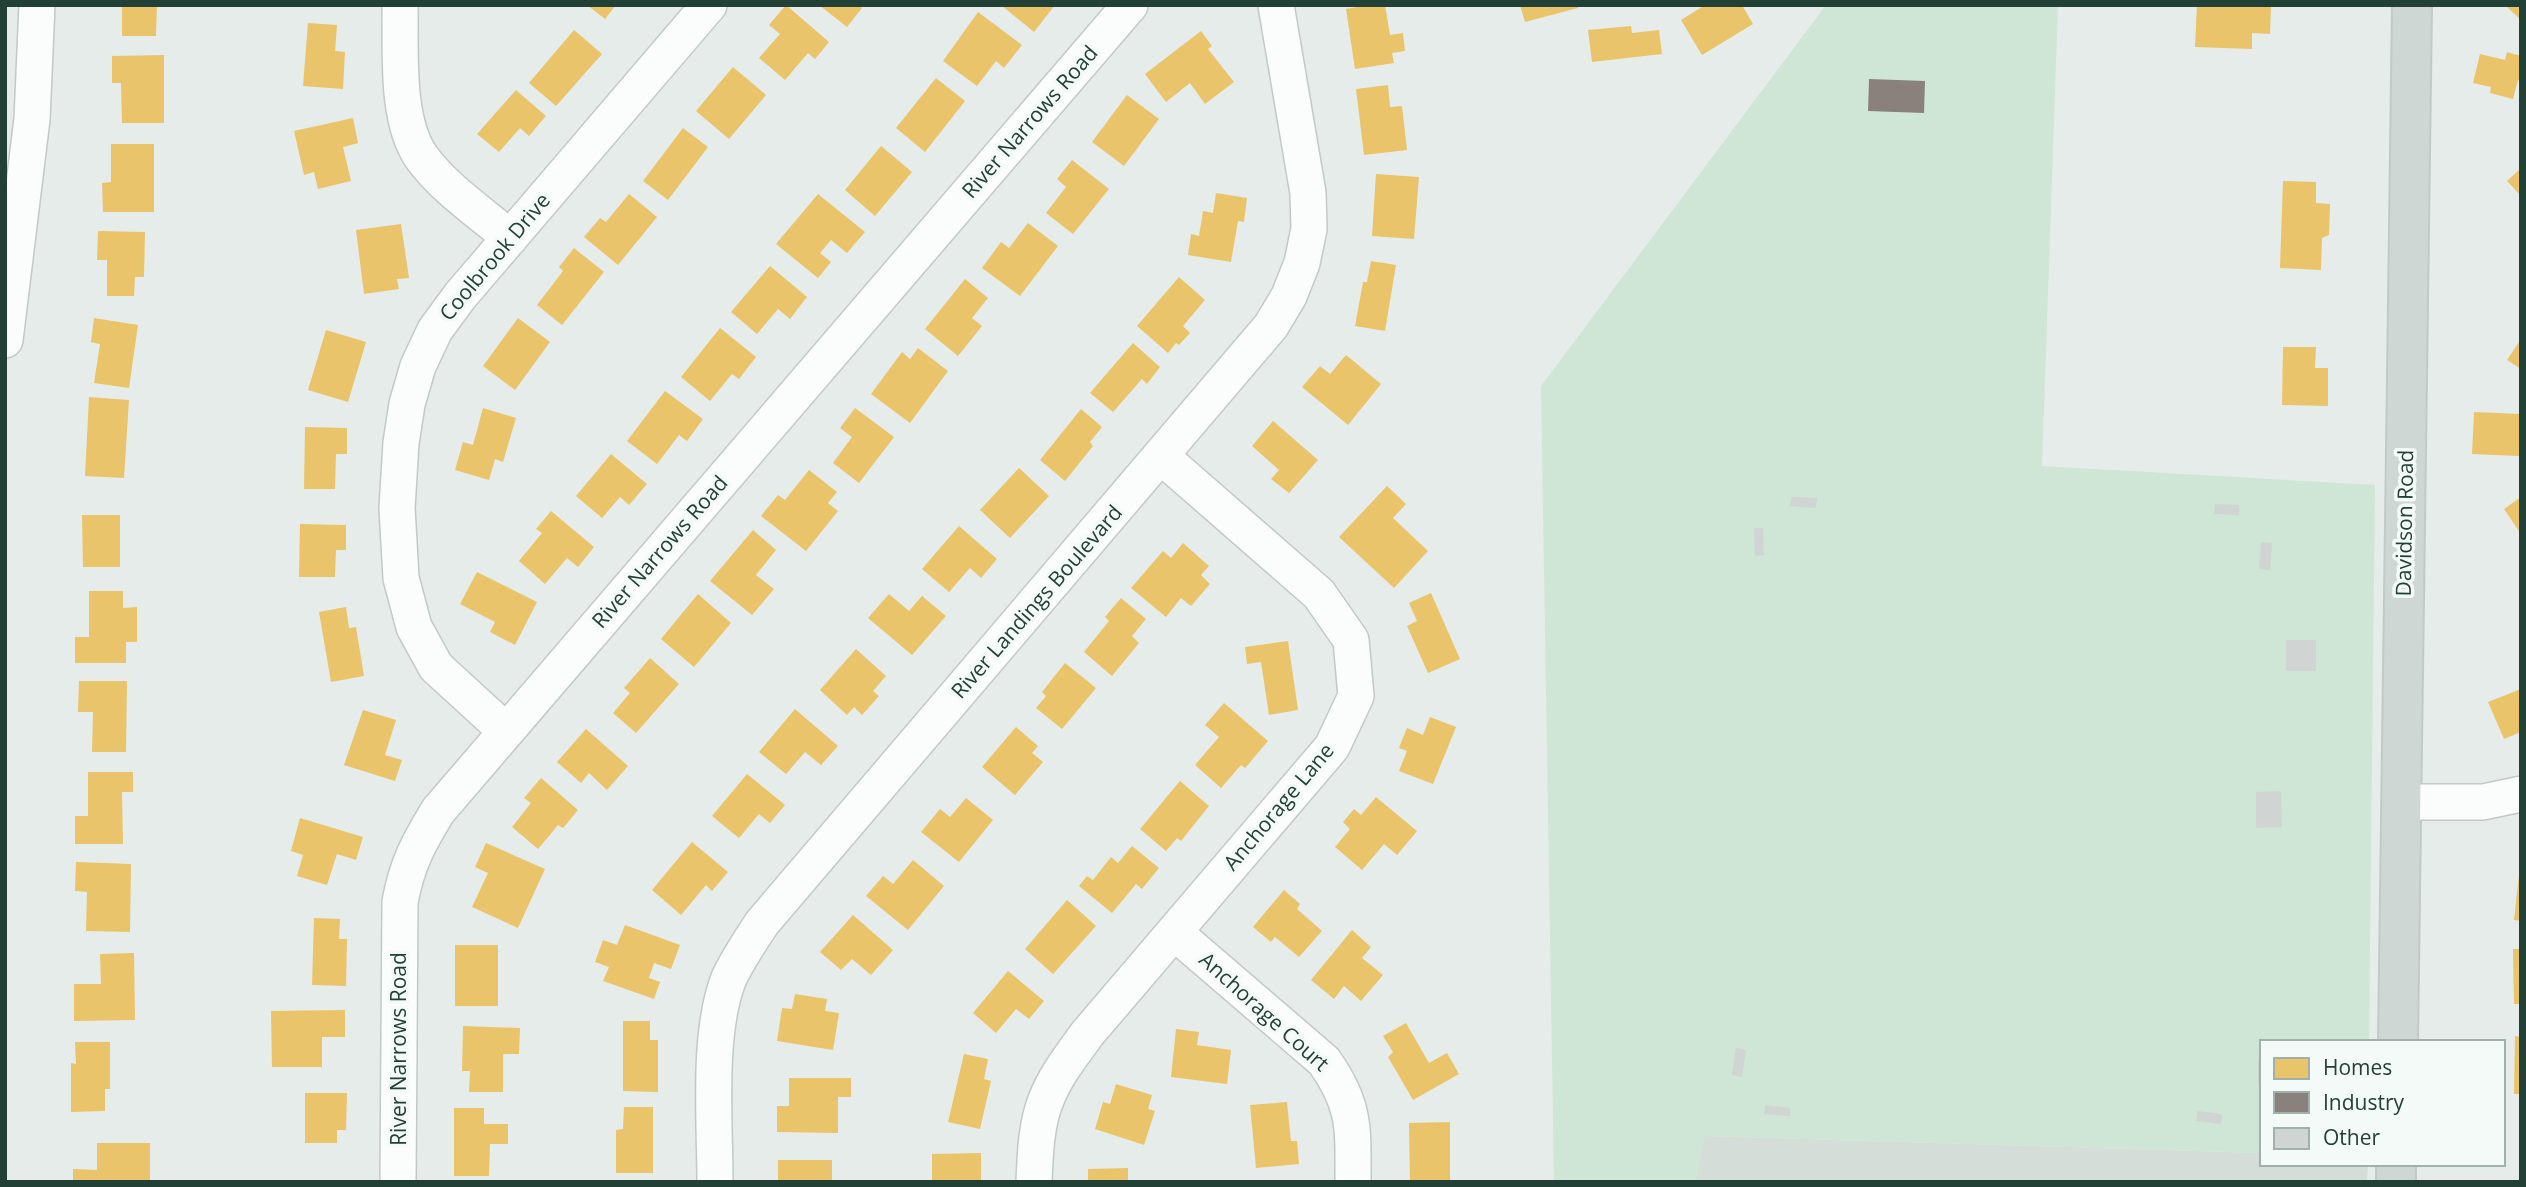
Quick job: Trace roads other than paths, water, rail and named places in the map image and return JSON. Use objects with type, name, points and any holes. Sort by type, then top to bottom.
[{"type":"main road","name":"Davidson Road","points":[[2398,1040],[2412,5]]},
{"type":"street","points":[[5,340],[33,119],[37,5]]},
{"type":"street","points":[[401,5],[403,89],[408,130],[420,155],[433,172],[510,238]]},
{"type":"street","name":"Coolbrook Drive","points":[[506,731],[436,667],[414,626],[401,578],[397,508],[401,443],[407,404],[418,366],[435,330],[460,296],[709,5]]},
{"type":"street","name":"River Narrows Road","points":[[398,1182],[400,902],[406,870],[438,811],[1130,5]]},
{"type":"street","name":"River Landings Boulevard","points":[[715,1182],[715,1044],[729,979],[744,950],[762,923],[1162,457],[1271,326],[1289,296],[1302,263],[1309,229],[1307,193],[1276,5]]},
{"type":"street","name":"Anchorage Lane","points":[[1034,1182],[1037,1139],[1045,1101],[1066,1064],[1087,1034],[1332,747],[1356,696],[1351,640],[1319,594],[1162,457]]},
{"type":"street","points":[[2401,802],[2483,802],[2521,794]]},
{"type":"street","name":"Anchorage Court","points":[[1174,932],[1324,1061],[1340,1083],[1349,1106],[1353,1132],[1353,1182]]}]
